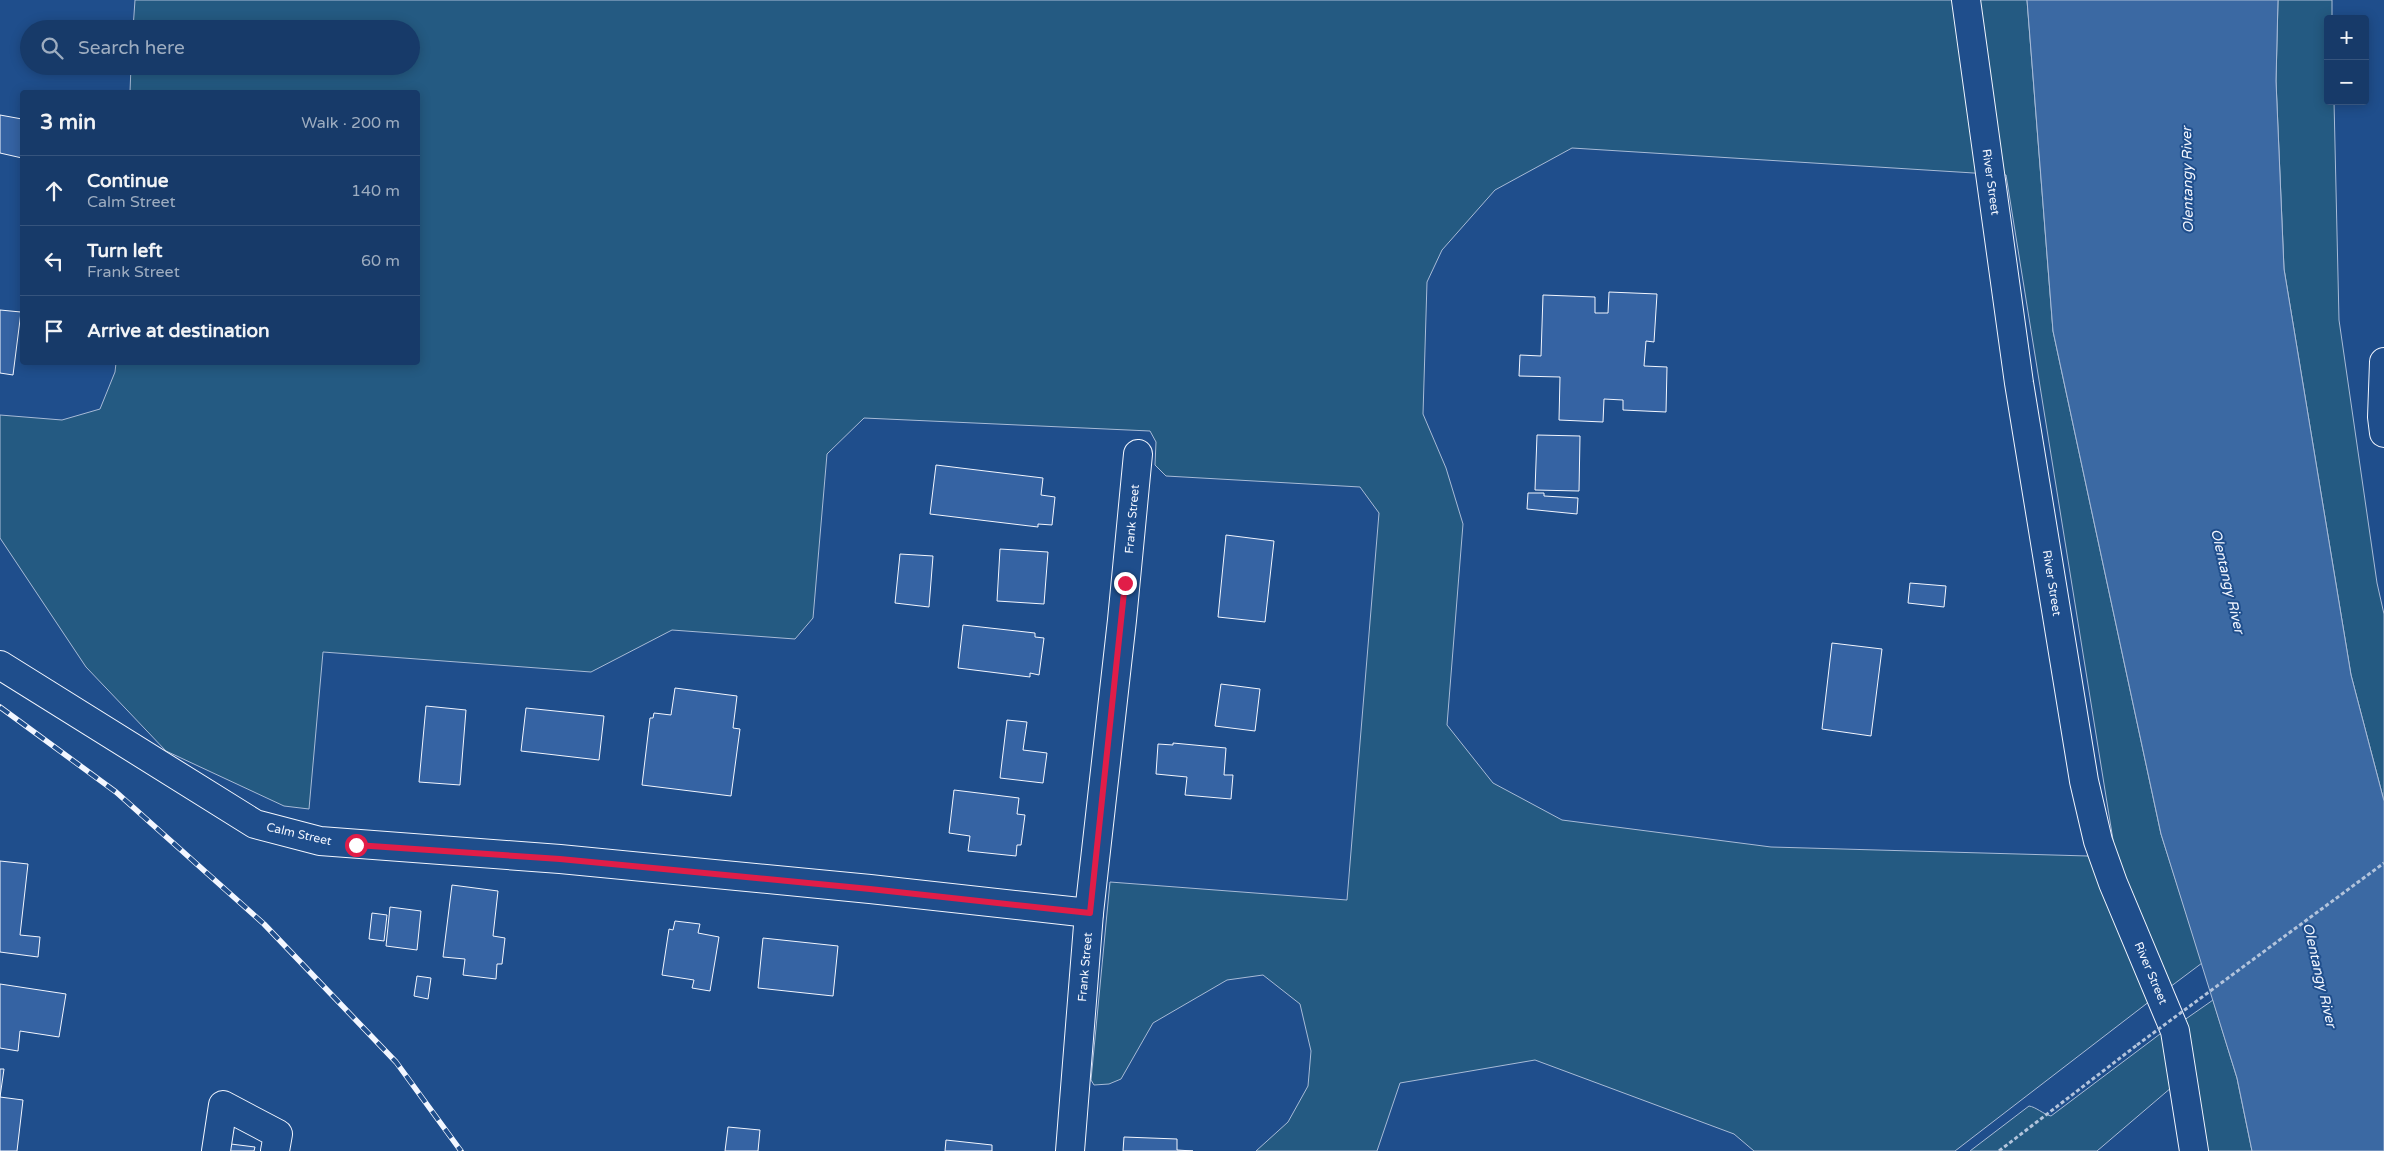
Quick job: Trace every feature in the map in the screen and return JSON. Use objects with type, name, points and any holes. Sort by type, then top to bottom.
[{"type":"main road","name":"River Street","points":[[1966,0],[2019,384],[2084,781],[2098,841],[2113,883],[2175,1031],[2194,1151]]},
{"type":"main road","points":[[2384,362],[2382,417],[2384,433]]},
{"type":"main road","name":"Frank Street","points":[[1070,1151],[1090,913],[1138,454]]},
{"type":"main road","name":"Calm Street","points":[[0,665],[255,824],[320,841],[569,860],[870,889],[1090,913]]},
{"type":"main road","points":[[216,1151],[223,1105],[278,1134],[275,1151]]},
{"type":"path","points":[[1999,1151],[2137,1045],[2384,863]]},
{"type":"shaded area","points":[[135,0],[2027,0],[2053,331],[2161,834],[2202,963],[2166,990],[2118,871],[2006,175],[1572,148],[1495,190],[1442,250],[1427,282],[1423,414],[1446,468],[1463,524],[1447,725],[1493,783],[1562,820],[1771,847],[2088,856],[2096,868],[2150,1001],[1955,1151],[1754,1151],[1734,1134],[1535,1060],[1400,1083],[1377,1151],[1256,1151],[1288,1122],[1308,1086],[1311,1051],[1300,1004],[1263,975],[1227,980],[1153,1023],[1121,1079],[1109,1084],[1094,1085],[1091,1080],[1110,882],[1347,900],[1379,513],[1360,487],[1166,476],[1155,465],[1156,442],[1150,431],[864,418],[827,454],[813,618],[795,639],[672,630],[591,672],[323,652],[309,809],[284,806],[166,751],[86,667],[0,538],[0,415],[62,420],[100,409],[115,372],[116,365],[420,365],[420,90],[130,90],[131,75],[420,75],[420,20],[134,20]]},
{"type":"shaded area","points":[[2278,0],[2332,0],[2332,15],[2324,15],[2324,105],[2334,105],[2339,320],[2377,583],[2384,614],[2384,801],[2351,675],[2284,269],[2276,81]]},
{"type":"shaded area","points":[[2213,1000],[2237,1078],[2252,1151],[2205,1151],[2180,1023]]},
{"type":"shaded area","points":[[2164,1031],[2172,1087],[2097,1151],[1970,1151],[2029,1106],[2051,1116]]},
{"type":"water","name":"Olentangy River","points":[[2027,0],[2278,0],[2276,81],[2284,269],[2351,675],[2384,801],[2384,1151],[2252,1151],[2237,1078],[2161,834],[2053,331]]},
{"type":"building","points":[[0,115],[20,119],[20,158],[0,153]]},
{"type":"building","points":[[1609,292],[1657,294],[1654,342],[1646,341],[1644,366],[1667,367],[1666,412],[1623,410],[1623,400],[1604,399],[1603,422],[1559,420],[1560,377],[1519,376],[1520,355],[1541,356],[1543,295],[1595,297],[1595,313],[1608,313]]},
{"type":"building","points":[[0,310],[20,312],[13,375],[0,373]]},
{"type":"building","points":[[1537,435],[1580,436],[1579,491],[1535,490]]},
{"type":"building","points":[[936,465],[1043,478],[1041,495],[1055,497],[1052,525],[1038,524],[1038,527],[930,514]]},
{"type":"building","points":[[1528,493],[1544,493],[1544,496],[1578,498],[1577,514],[1527,509]]},
{"type":"building","points":[[1226,535],[1274,541],[1265,622],[1218,617]]},
{"type":"building","points":[[1000,549],[1048,552],[1044,604],[997,601]]},
{"type":"building","points":[[900,554],[933,556],[929,607],[895,603]]},
{"type":"building","points":[[1910,583],[1946,586],[1944,607],[1908,603]]},
{"type":"building","points":[[963,625],[1035,633],[1035,637],[1044,638],[1039,675],[1030,673],[1030,677],[958,668]]},
{"type":"building","points":[[1832,643],[1882,649],[1871,736],[1822,729]]},
{"type":"building","points":[[1221,684],[1260,689],[1255,731],[1215,726]]},
{"type":"building","points":[[675,688],[737,696],[733,728],[740,729],[731,796],[642,785],[650,718],[653,718],[654,713],[671,715]]},
{"type":"building","points":[[426,706],[466,710],[460,785],[419,782]]},
{"type":"building","points":[[526,708],[604,716],[599,760],[521,751]]},
{"type":"building","points":[[1007,720],[1027,722],[1023,750],[1047,753],[1043,783],[1000,778]]},
{"type":"building","points":[[1173,743],[1226,748],[1224,775],[1233,775],[1231,799],[1185,795],[1187,777],[1156,774],[1158,744],[1173,745]]},
{"type":"building","points":[[954,790],[1019,798],[1017,814],[1025,815],[1021,845],[1017,845],[1016,856],[968,851],[970,836],[949,833]]},
{"type":"building","points":[[0,861],[28,864],[20,935],[40,937],[38,957],[0,952]]},
{"type":"building","points":[[452,885],[498,891],[493,936],[505,938],[502,964],[497,964],[496,979],[463,975],[465,959],[443,957]]},
{"type":"building","points":[[390,907],[421,911],[417,950],[386,946]]},
{"type":"building","points":[[372,913],[387,915],[384,941],[369,939]]},
{"type":"building","points":[[675,921],[700,924],[698,933],[719,937],[710,991],[692,988],[694,980],[662,975],[669,929],[673,930]]},
{"type":"building","points":[[763,938],[838,946],[833,996],[758,988]]},
{"type":"building","points":[[417,976],[431,978],[428,999],[414,996]]},
{"type":"building","points":[[0,984],[66,994],[59,1037],[20,1031],[18,1051],[0,1048]]},
{"type":"building","points":[[0,1069],[4,1069],[0,1097]]},
{"type":"building","points":[[0,1097],[23,1100],[17,1151],[0,1151]]},
{"type":"building","points":[[728,1127],[760,1130],[758,1151],[725,1151]]},
{"type":"building","points":[[1124,1137],[1177,1139],[1177,1150],[1193,1151],[1123,1151]]},
{"type":"building","points":[[946,1140],[992,1145],[992,1151],[945,1151]]},
{"type":"building","points":[[231,1144],[255,1147],[254,1151],[230,1151]]},
{"type":"railway","points":[[0,707],[116,792],[264,924],[396,1062],[461,1151]]},
{"type":"route","points":[[356,845],[560,859],[870,889],[1090,913],[1125,583]]}]
